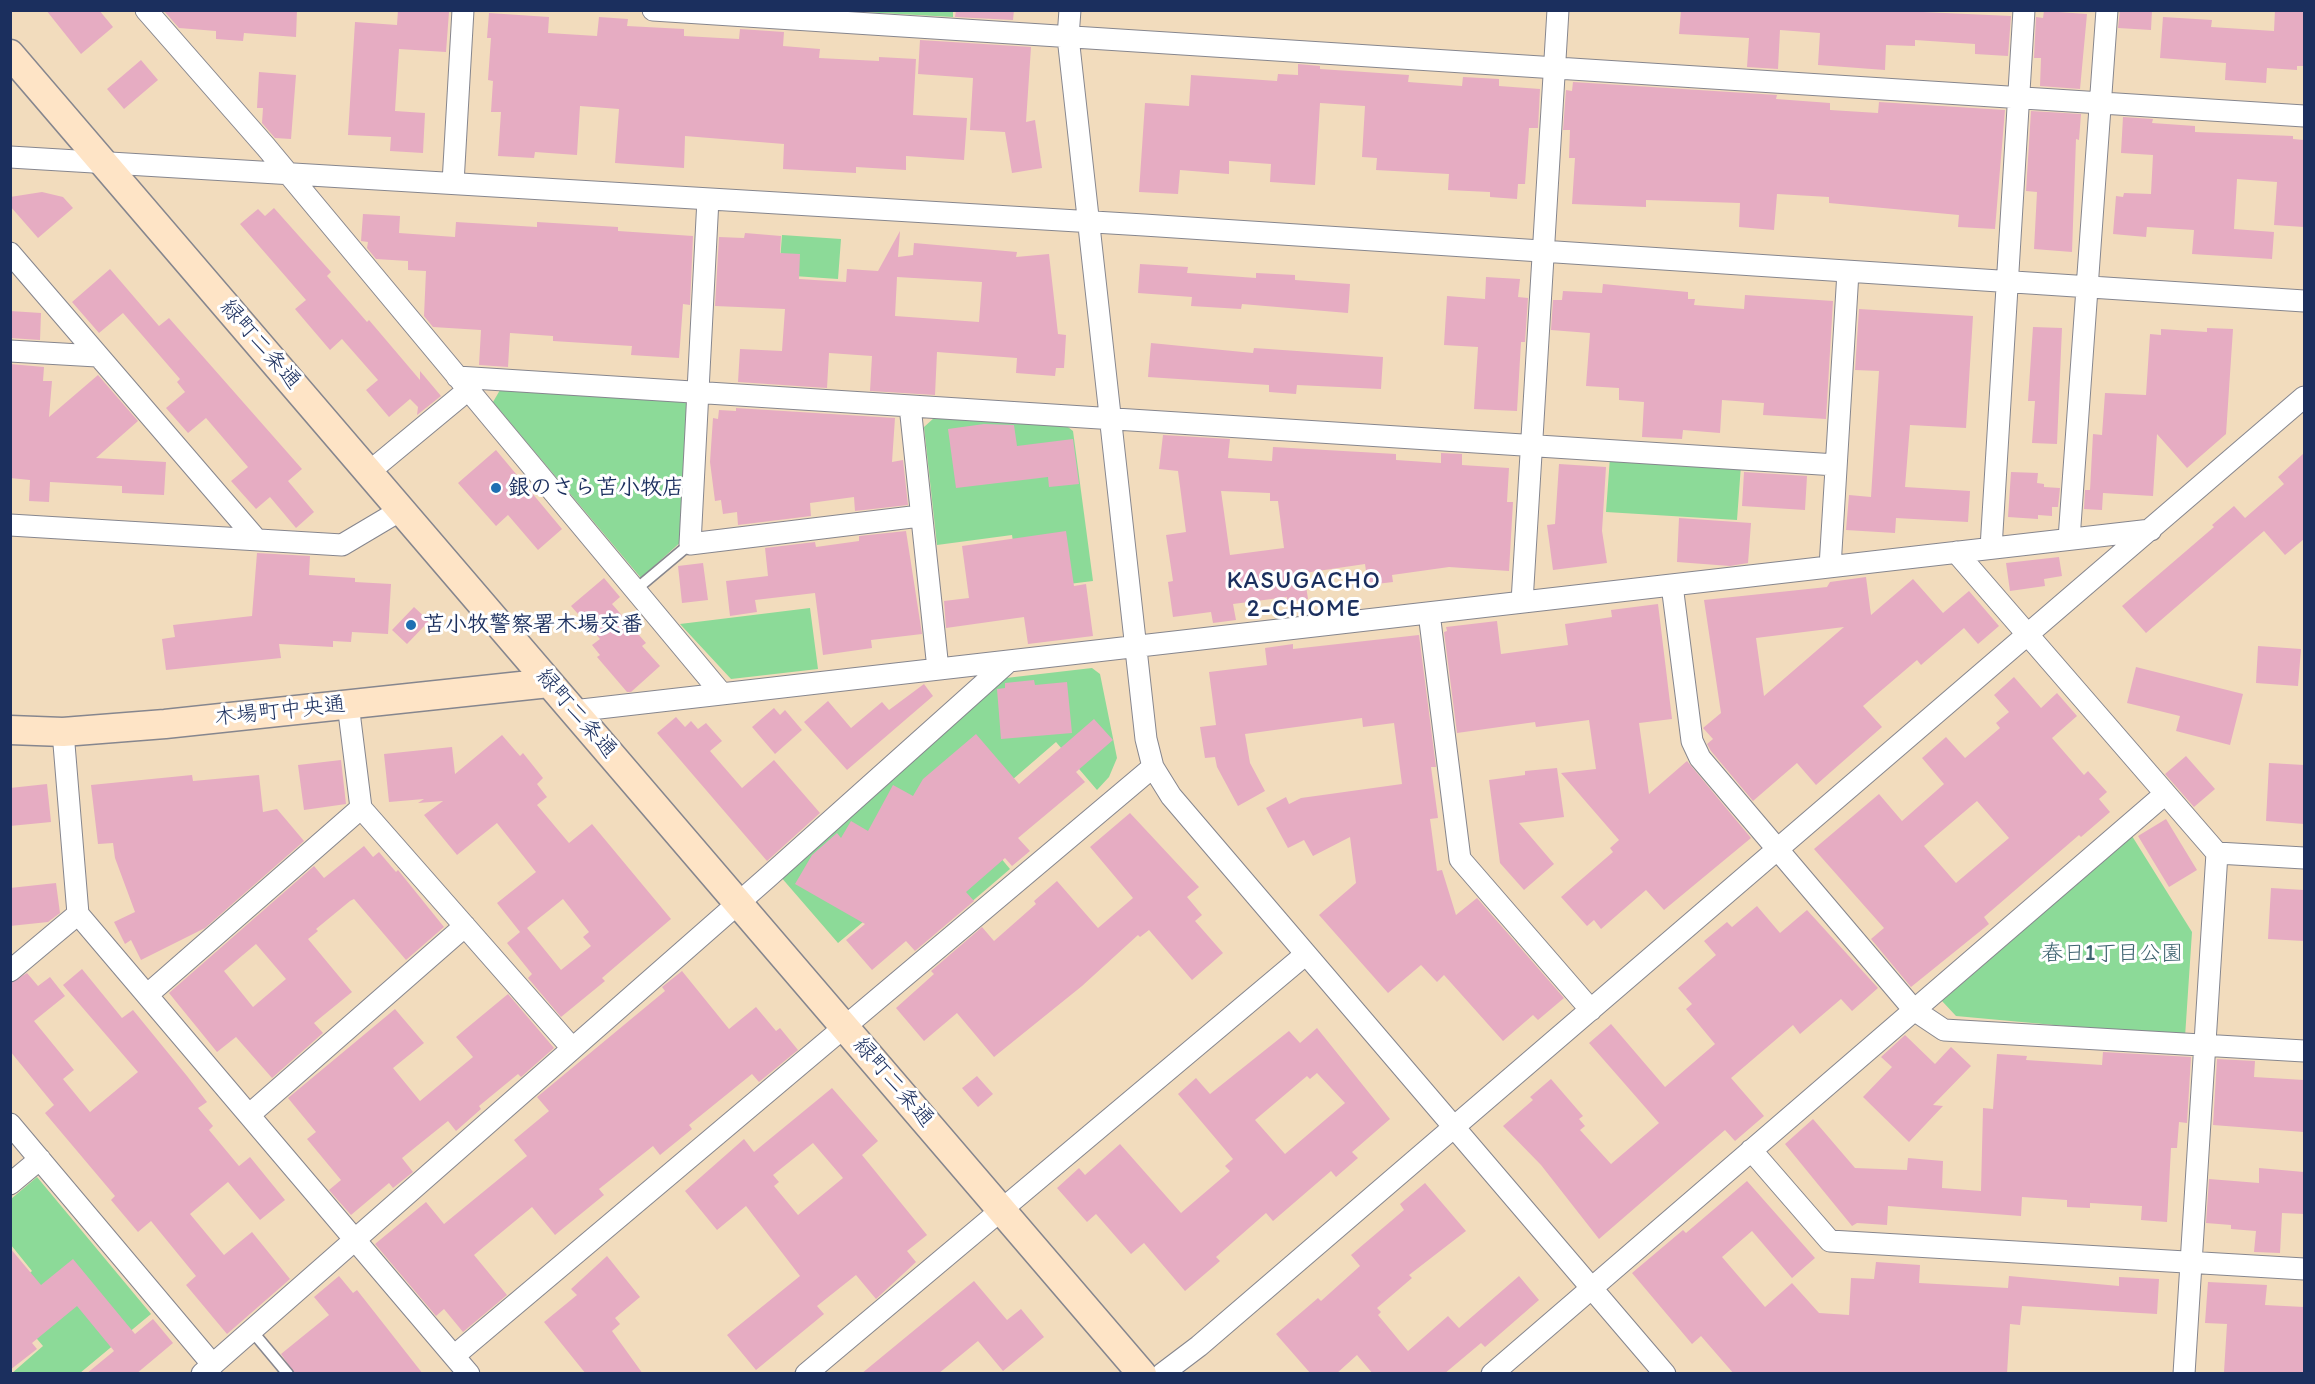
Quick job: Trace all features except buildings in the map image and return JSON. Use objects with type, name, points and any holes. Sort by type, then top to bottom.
[{"type":"street","points":[[146,10],[288,172],[634,591],[722,694]]},
{"type":"street","points":[[453,183],[463,10]]},
{"type":"street","points":[[653,10],[2304,116]]},
{"type":"street","points":[[1070,10],[1068,37],[1146,739],[1153,767],[1171,796],[1665,1374]]},
{"type":"street","points":[[1522,602],[1558,10]]},
{"type":"street","points":[[1991,548],[2024,10]]},
{"type":"street","points":[[2069,539],[2107,10]]},
{"type":"street","name":"緑町二条通","points":[[10,54],[106,163],[1142,1374]]},
{"type":"street","points":[[10,157],[1089,222],[2304,301]]},
{"type":"street","points":[[708,199],[696,393],[690,544],[920,516]]},
{"type":"street","points":[[10,253],[257,540]]},
{"type":"street","points":[[1830,567],[1848,272]]},
{"type":"street","points":[[10,351],[97,356]]},
{"type":"street","points":[[369,472],[462,384],[696,393],[1836,465]]},
{"type":"street","points":[[1162,1374],[1199,1346],[2304,397]]},
{"type":"street","points":[[910,406],[938,669]]},
{"type":"street","points":[[10,525],[342,545],[401,510]]},
{"type":"street","points":[[573,711],[2151,530]]},
{"type":"street","points":[[1956,552],[2217,853],[2184,1374]]},
{"type":"street","points":[[1672,585],[1692,741],[1700,758],[1914,1010],[1944,1030],[2304,1052]]},
{"type":"street","points":[[1429,613],[1460,859],[1591,1010]]},
{"type":"street","points":[[10,1124],[208,1369],[1007,663]]},
{"type":"street","name":"木場町中央通","points":[[10,730],[63,732],[549,683]]},
{"type":"street","points":[[348,704],[361,808],[572,1048]]},
{"type":"street","points":[[63,732],[78,914],[469,1374]]},
{"type":"street","points":[[454,1356],[1153,767]]},
{"type":"street","points":[[1492,1374],[2165,794]]},
{"type":"street","points":[[147,995],[361,808]]},
{"type":"street","points":[[2217,853],[2304,858]]},
{"type":"street","points":[[10,971],[78,914]]},
{"type":"street","points":[[249,1115],[465,926]]},
{"type":"street","points":[[806,1374],[1305,954]]},
{"type":"street","points":[[1751,1150],[1830,1241],[2304,1269]]},
{"type":"street","points":[[10,1184],[40,1159]]},
{"type":"lane","points":[[634,591],[690,544]]},
{"type":"lane","points":[[252,1330],[288,1374]]},
{"type":"green space","points":[[953,10],[953,17],[845,11]]},
{"type":"green space","points":[[782,235],[841,239],[838,279],[779,275]]},
{"type":"green space","points":[[500,390],[691,401],[684,539],[641,578],[493,402]]},
{"type":"green space","points":[[934,418],[1064,424],[1073,431],[1093,581],[1020,590],[1012,535],[937,545],[924,427]]},
{"type":"green space","points":[[1610,457],[1741,465],[1737,520],[1606,512]]},
{"type":"green space","points":[[810,608],[818,669],[731,679],[680,624]]},
{"type":"green space","points":[[1092,668],[1100,674],[1117,758],[1109,777],[1097,790],[1056,742],[1012,780],[964,814],[1010,869],[935,933],[900,891],[838,943],[780,876],[1006,678]]},
{"type":"green space","name":"春日1丁目公園","points":[[2132,836],[2192,932],[2185,1037],[1956,1016],[1942,1001]]},
{"type":"green space","points":[[37,1177],[151,1314],[80,1373],[11,1374],[43,1346],[10,1307],[11,1289],[32,1271],[11,1245],[11,1199]]},
{"type":"place","name":"銀のさら苫小牧店","points":[[496,488]]},
{"type":"place","name":"苫小牧警察署木場交番","points":[[411,625]]},
{"type":"district","name":"KASUGACHO 2-CHOME","points":[[1304,596]]}]
